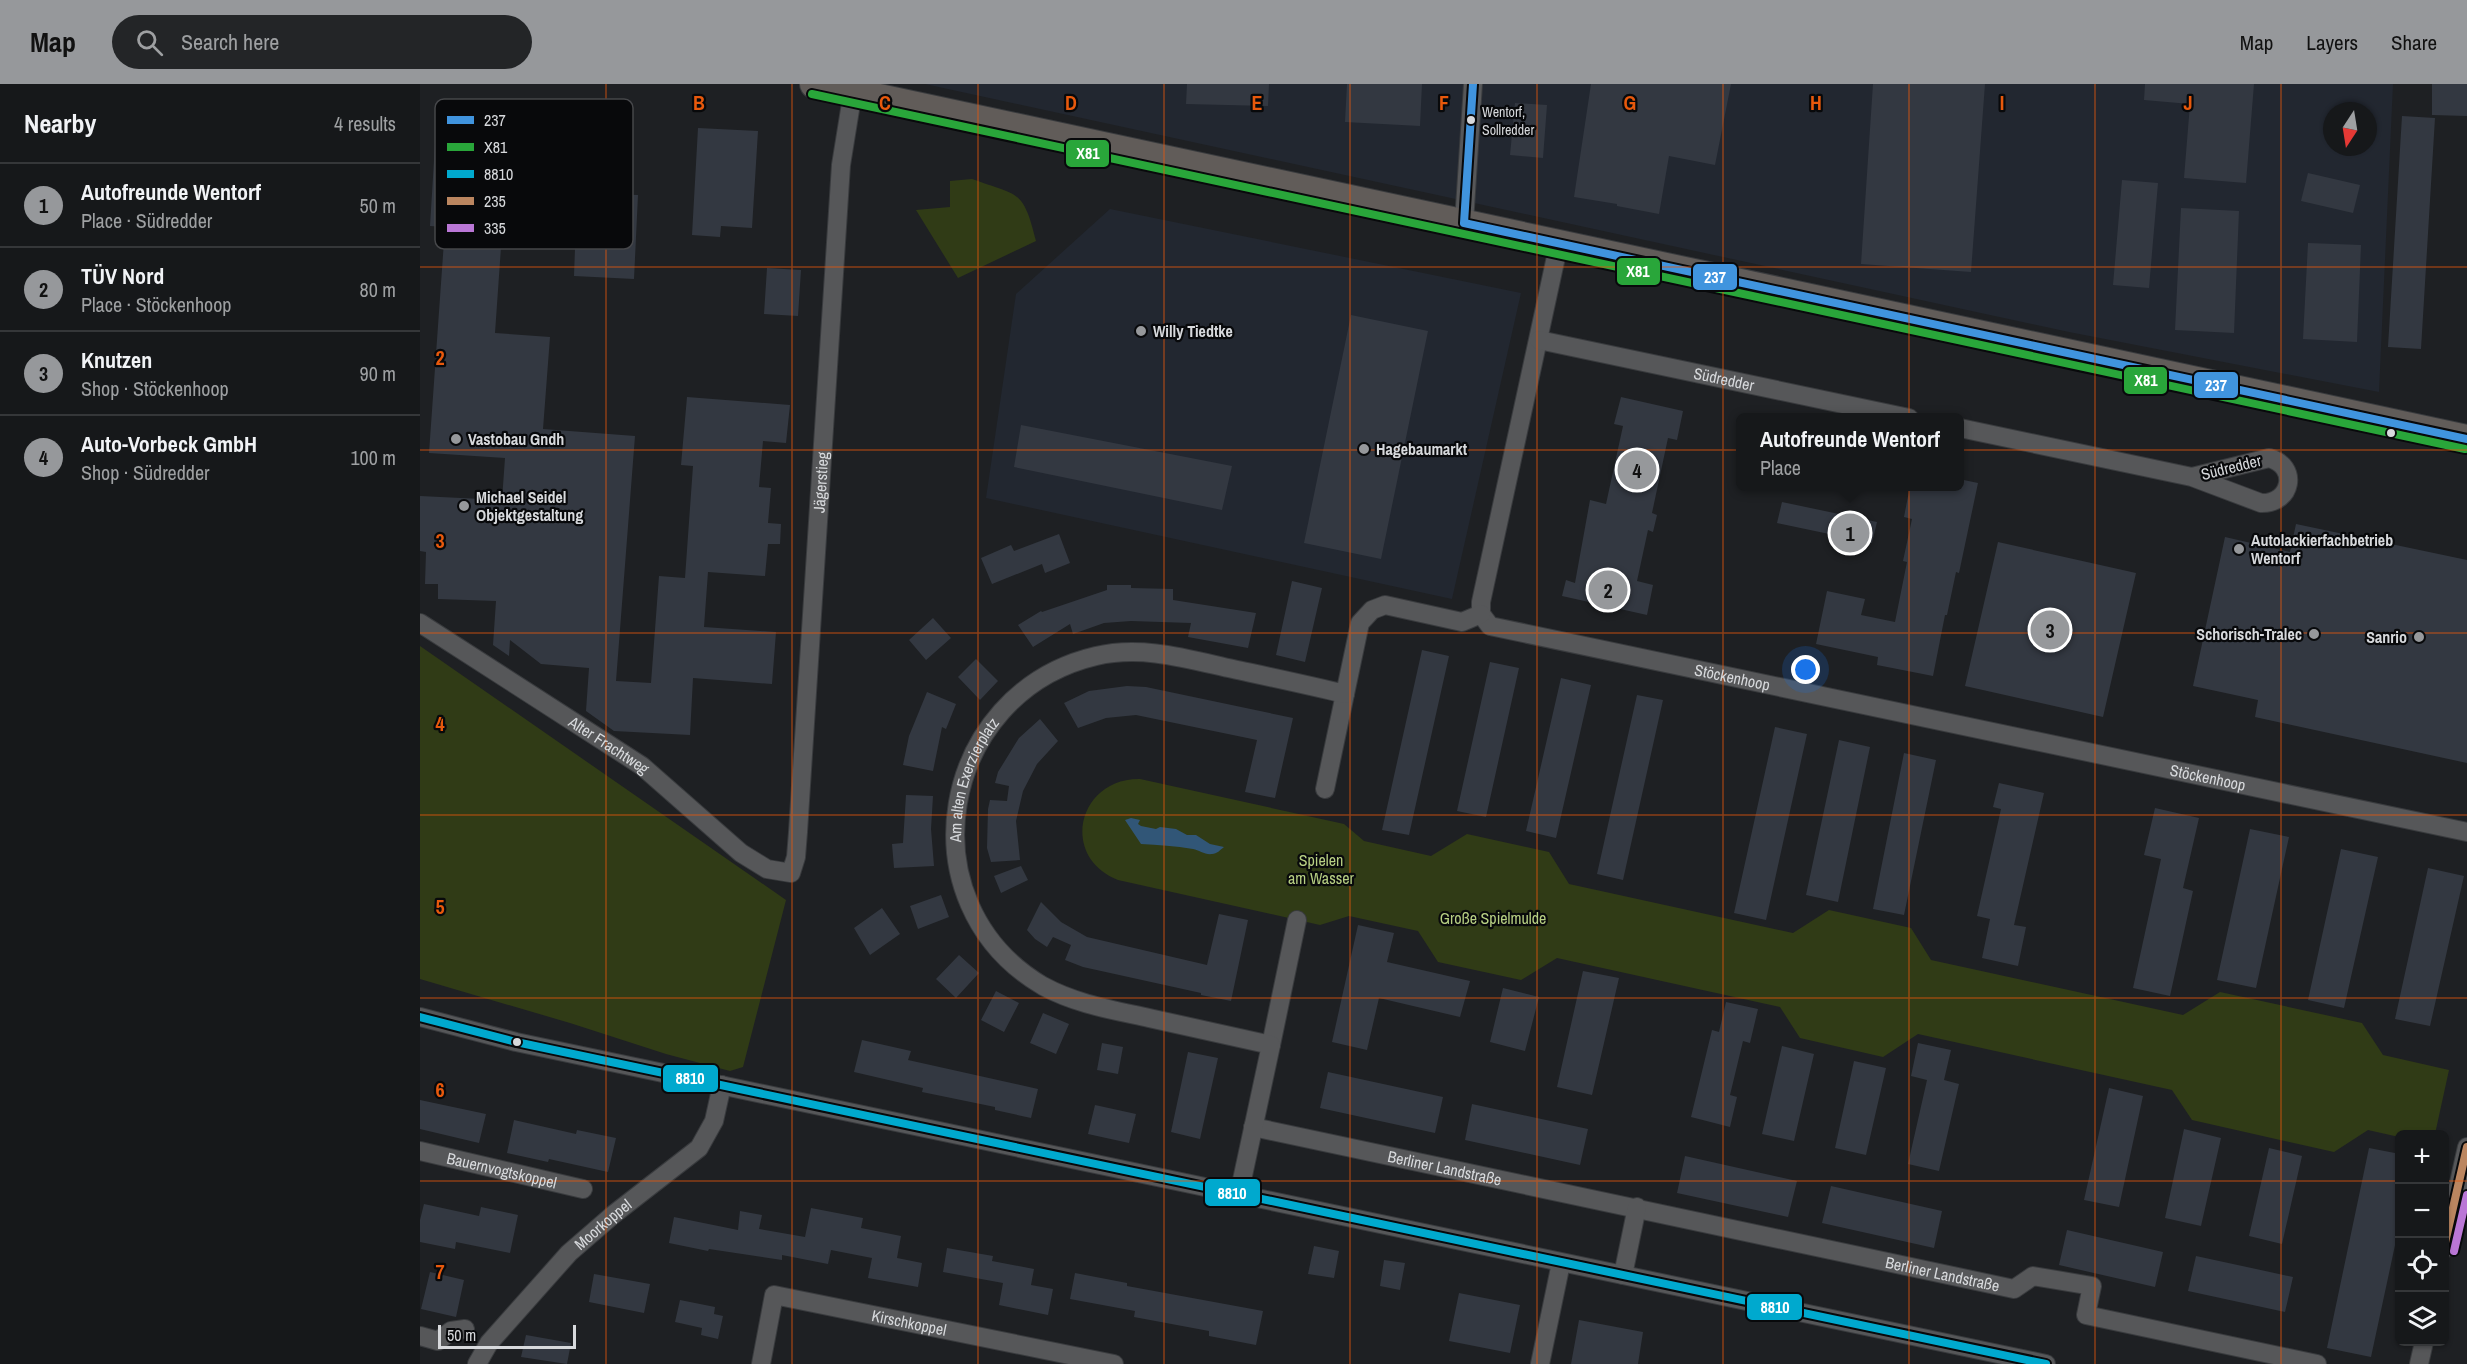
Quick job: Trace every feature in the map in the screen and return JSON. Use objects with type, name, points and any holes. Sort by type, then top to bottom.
[{"type":"main road","points":[[814,84],[2467,439]]},
{"type":"street","points":[[1464,223],[1473,84]]},
{"type":"street","name":"Jägerstieg","points":[[791,873],[796,857],[798,832],[841,165],[853,91]]},
{"type":"street","points":[[1325,789],[1360,623],[1372,610],[1385,605],[1462,622],[1481,614],[1481,602],[1559,243]]},
{"type":"street","name":"Südredder","points":[[1539,340],[1891,413]]},
{"type":"street","name":"Südredder","points":[[1964,429],[2192,477]]},
{"type":"street","name":"Stöckenhoop","points":[[1481,614],[1490,626],[2467,832]]},
{"type":"street","name":"Alter Frachtweg","points":[[420,623],[642,766],[741,853],[767,869],[791,873]]},
{"type":"street","name":"Am alten Exerzierplatz","points":[[1271,1045],[1078,1001],[1052,990],[1028,975],[1000,950],[978,920],[970,903],[958,867],[955,848],[959,792],[970,757],[1001,710],[1045,675],[1098,655],[1154,653],[1346,694]]},
{"type":"street","points":[[1239,1194],[1297,920]]},
{"type":"street","points":[[420,1017],[516,1042],[2046,1364]]},
{"type":"street","name":"Moorkoppel","points":[[477,1364],[489,1343],[569,1253],[614,1214],[699,1148],[714,1120],[722,1085]]},
{"type":"street","name":"Berliner Landstraße","points":[[1253,1127],[2014,1289],[2033,1276],[2092,1286],[2086,1315],[2317,1364]]},
{"type":"street","points":[[2447,1238],[2467,1147]]},
{"type":"street","name":"Bauernvogtskoppel","points":[[420,1151],[583,1189]]},
{"type":"street","points":[[1623,1275],[1637,1207]]},
{"type":"street","points":[[1540,1364],[1561,1263]]},
{"type":"street","name":"Kirschkoppel","points":[[761,1364],[774,1295],[1114,1364]]},
{"type":"street","points":[[420,1336],[438,1341],[452,1331],[465,1329]]},
{"type":"street","points":[[2420,1364],[2423,1346]]},
{"type":"shaded area","points":[[925,84],[2393,84],[2379,392],[2069,332]]},
{"type":"shaded area","points":[[1110,209],[1521,293],[1452,599],[986,498],[1016,294]]},
{"type":"green space","points":[[972,179],[1017,197],[1027,212],[1036,241],[958,278],[916,210],[950,207],[950,181]]},
{"type":"green space","points":[[420,646],[786,900],[743,1067],[730,1071],[666,1054],[420,979]]},
{"type":"green space","points":[[1140,779],[1344,824],[1364,841],[1431,856],[1467,834],[1549,852],[1569,884],[1793,933],[1829,910],[1911,928],[1931,960],[2183,1015],[2220,992],[2362,1023],[2383,1055],[2449,1070],[2436,1130],[2395,1130],[2395,1136],[2368,1130],[2334,1152],[2192,1120],[2172,1090],[1918,1034],[1883,1057],[1800,1038],[1780,1007],[1557,958],[1521,980],[1438,962],[1418,931],[1349,916],[1320,925],[1118,880],[1099,869],[1088,854],[1083,838],[1084,820],[1090,804],[1102,791],[1119,782]]},
{"type":"water","points":[[1131,818],[1140,820],[1138,824],[1141,826],[1176,829],[1187,835],[1196,835],[1210,844],[1224,847],[1209,854],[1186,848],[1141,844],[1125,820]]},
{"type":"building","points":[[1187,84],[1269,84],[1268,106],[1186,104]]},
{"type":"building","points":[[1347,84],[1422,84],[1420,126],[1345,122]]},
{"type":"building","points":[[1591,84],[1731,84],[1715,165],[1669,156],[1659,214],[1574,197]]},
{"type":"building","points":[[1873,84],[1985,84],[1971,272],[1861,264]]},
{"type":"building","points":[[2145,84],[2254,84],[2246,183],[2184,178],[2190,104],[2144,100]]},
{"type":"building","points":[[2432,84],[2467,84],[2467,116],[2432,115]]},
{"type":"building","points":[[1515,103],[1547,105],[1543,158],[1510,155]]},
{"type":"building","points":[[2402,116],[2435,118],[2421,349],[2388,347]]},
{"type":"building","points":[[698,128],[758,131],[752,228],[721,226],[720,237],[692,235]]},
{"type":"building","points":[[435,144],[435,226],[430,226]]},
{"type":"building","points":[[2308,173],[2360,185],[2353,213],[2301,201]]},
{"type":"building","points":[[2122,180],[2158,183],[2149,288],[2113,285]]},
{"type":"building","points":[[633,195],[638,195],[634,279],[574,276],[575,249],[633,249]]},
{"type":"building","points":[[2181,208],[2239,211],[2234,333],[2175,330]]},
{"type":"building","points":[[2308,243],[2361,245],[2357,342],[2303,339]]},
{"type":"building","points":[[443,249],[501,249],[495,333],[550,337],[543,429],[635,436],[616,681],[651,683],[659,576],[685,578],[693,466],[681,465],[687,397],[790,405],[786,443],[763,441],[759,487],[771,488],[768,523],[781,524],[780,544],[768,544],[765,576],[708,572],[704,627],[776,632],[772,684],[693,678],[690,735],[614,731],[586,711],[589,668],[541,664],[510,640],[509,656],[493,645],[496,601],[438,599],[438,584],[425,584],[426,552],[420,551],[420,496],[502,500],[505,458],[429,453]]},
{"type":"building","points":[[767,268],[801,270],[798,316],[764,314]]},
{"type":"building","points":[[1351,315],[1428,331],[1381,559],[1304,543]]},
{"type":"building","points":[[1621,397],[1683,411],[1677,440],[1668,438],[1652,513],[1657,515],[1653,532],[1648,530],[1637,581],[1653,585],[1647,615],[1562,596],[1566,580],[1575,583],[1590,500],[1606,504],[1623,426],[1614,424]]},
{"type":"building","points":[[1021,425],[1232,466],[1222,510],[1014,467]]},
{"type":"building","points":[[1964,480],[1978,483],[1959,573],[1956,572],[1947,615],[1945,615],[1933,676],[1877,665],[1878,657],[1816,644],[1827,591],[1865,599],[1861,615],[1895,622],[1907,562],[1903,561],[1912,519],[1904,517],[1909,491],[1964,491]]},
{"type":"building","points":[[1782,502],[1877,522],[1872,543],[1777,523]]},
{"type":"building","points":[[2296,524],[2467,560],[2467,763],[2255,717],[2258,700],[2193,686],[2225,537],[2290,552]]},
{"type":"building","points":[[1059,534],[1070,563],[1045,573],[1042,564],[992,584],[981,558],[1011,545],[1014,551]]},
{"type":"building","points":[[1998,542],[2136,573],[2103,717],[1965,686]]},
{"type":"building","points":[[1292,581],[1322,588],[1305,662],[1276,655]]},
{"type":"building","points":[[1107,585],[1173,589],[1173,600],[1256,613],[1248,648],[1188,637],[1191,623],[1131,621],[1104,623],[1073,634],[1070,624],[1033,647],[1018,625],[1041,611],[1107,590]]},
{"type":"building","points":[[933,618],[951,638],[926,660],[909,640]]},
{"type":"building","points":[[1422,650],[1449,656],[1409,835],[1382,830]]},
{"type":"building","points":[[976,659],[998,681],[980,700],[958,677]]},
{"type":"building","points":[[1490,662],[1519,668],[1486,817],[1457,811]]},
{"type":"building","points":[[1561,678],[1591,685],[1556,838],[1526,831]]},
{"type":"building","points":[[1127,686],[1146,687],[1293,718],[1275,798],[1245,792],[1257,740],[1136,715],[1106,718],[1078,728],[1064,703],[1089,691]]},
{"type":"building","points":[[927,692],[956,704],[946,729],[942,727],[933,771],[903,765],[909,736]]},
{"type":"building","points":[[1637,695],[1663,700],[1623,880],[1597,874]]},
{"type":"building","points":[[1040,719],[1058,741],[1037,764],[1023,791],[1016,821],[1020,860],[991,862],[987,848],[990,800],[1007,801],[1009,786],[995,783],[998,772],[1019,738]]},
{"type":"building","points":[[1775,727],[1807,734],[1766,920],[1734,913]]},
{"type":"building","points":[[1839,740],[1870,747],[1838,902],[1806,895]]},
{"type":"building","points":[[1904,753],[1936,760],[1904,915],[1873,909]]},
{"type":"building","points":[[1999,783],[2044,793],[2014,925],[2026,927],[2018,966],[1982,958],[1990,919],[1977,916],[2001,809],[1993,807]]},
{"type":"building","points":[[906,795],[933,796],[931,829],[934,866],[894,868],[892,844],[903,843]]},
{"type":"building","points":[[2155,808],[2199,818],[2183,888],[2193,891],[2170,996],[2133,988],[2161,859],[2144,855]]},
{"type":"building","points":[[2250,829],[2289,837],[2256,988],[2217,980]]},
{"type":"building","points":[[2341,849],[2378,857],[2344,1008],[2308,1000]]},
{"type":"building","points":[[1021,866],[1028,880],[1001,893],[994,876]]},
{"type":"building","points":[[2428,868],[2464,876],[2430,1026],[2395,1019]]},
{"type":"building","points":[[941,895],[949,917],[918,929],[910,906]]},
{"type":"building","points":[[1041,902],[1061,922],[1087,937],[1207,965],[1219,914],[1248,920],[1231,1001],[1083,967],[1065,960],[1071,945],[1053,937],[1047,947],[1027,930]]},
{"type":"building","points":[[882,908],[900,934],[870,955],[854,928]]},
{"type":"building","points":[[1358,925],[1394,933],[1387,962],[1470,981],[1460,1017],[1379,998],[1367,1050],[1332,1042]]},
{"type":"building","points":[[959,955],[979,973],[956,998],[936,979]]},
{"type":"building","points":[[1583,971],[1619,978],[1592,1095],[1557,1087]]},
{"type":"building","points":[[1503,988],[1539,997],[1525,1051],[1490,1042]]},
{"type":"building","points":[[996,991],[1019,1003],[1004,1032],[981,1020]]},
{"type":"building","points":[[1726,1002],[1758,1009],[1750,1043],[1743,1041],[1730,1095],[1737,1097],[1730,1127],[1691,1117],[1712,1030],[1719,1032]]},
{"type":"building","points":[[1043,1013],[1069,1024],[1056,1054],[1030,1043]]},
{"type":"building","points":[[862,1040],[911,1051],[908,1060],[1038,1089],[1031,1118],[995,1110],[995,1107],[922,1092],[923,1088],[854,1072]]},
{"type":"building","points":[[1102,1043],[1123,1047],[1118,1074],[1097,1070]]},
{"type":"building","points":[[1918,1043],[1951,1050],[1944,1080],[1959,1084],[1939,1171],[1908,1164],[1927,1080],[1911,1076]]},
{"type":"building","points":[[1782,1046],[1814,1054],[1794,1141],[1762,1134]]},
{"type":"building","points":[[1188,1052],[1218,1058],[1200,1139],[1171,1132]]},
{"type":"building","points":[[1854,1061],[1886,1068],[1866,1155],[1835,1148]]},
{"type":"building","points":[[1328,1072],[1443,1097],[1435,1133],[1320,1108]]},
{"type":"building","points":[[2109,1088],[2143,1096],[2119,1207],[2084,1200]]},
{"type":"building","points":[[420,1100],[486,1114],[479,1143],[420,1129]]},
{"type":"building","points":[[1472,1104],[1588,1129],[1580,1165],[1465,1140]]},
{"type":"building","points":[[1095,1105],[1136,1114],[1129,1143],[1088,1134]]},
{"type":"building","points":[[514,1120],[576,1134],[577,1130],[616,1138],[608,1172],[549,1159],[548,1162],[507,1153]]},
{"type":"building","points":[[2184,1129],[2221,1138],[2201,1226],[2165,1218]]},
{"type":"building","points":[[2269,1148],[2302,1156],[2282,1244],[2249,1236]]},
{"type":"building","points":[[2369,1148],[2395,1153],[2395,1245],[2371,1357],[2327,1348]]},
{"type":"building","points":[[1685,1156],[1797,1181],[1788,1217],[1677,1193]]},
{"type":"building","points":[[1831,1186],[1942,1211],[1934,1248],[1822,1223]]},
{"type":"building","points":[[424,1204],[479,1216],[481,1207],[518,1215],[510,1253],[456,1242],[455,1249],[420,1242],[420,1220]]},
{"type":"building","points":[[811,1208],[863,1218],[861,1228],[901,1236],[897,1258],[922,1263],[918,1287],[868,1278],[872,1258],[831,1250],[828,1264],[782,1255],[782,1260],[709,1249],[708,1251],[669,1243],[674,1217],[738,1230],[740,1211],[762,1215],[759,1229],[805,1237]]},
{"type":"building","points":[[2067,1230],[2163,1252],[2155,1287],[2059,1265]]},
{"type":"building","points":[[1314,1246],[1339,1251],[1334,1278],[1308,1274]]},
{"type":"building","points":[[947,1248],[993,1256],[992,1261],[1034,1269],[1031,1285],[1053,1289],[1048,1315],[999,1305],[1003,1283],[943,1272]]},
{"type":"building","points":[[2196,1256],[2293,1277],[2285,1312],[2188,1291]]},
{"type":"building","points":[[1384,1260],[1405,1263],[1400,1290],[1380,1286]]},
{"type":"building","points":[[430,1272],[464,1280],[456,1317],[421,1309]]},
{"type":"building","points":[[1075,1273],[1127,1283],[1127,1286],[1263,1311],[1256,1345],[1209,1336],[1209,1331],[1134,1317],[1135,1311],[1070,1299]]},
{"type":"building","points":[[594,1274],[650,1284],[644,1313],[589,1302]]},
{"type":"building","points":[[1459,1293],[1520,1305],[1510,1353],[1449,1341]]},
{"type":"building","points":[[680,1300],[715,1307],[714,1314],[723,1316],[718,1339],[701,1335],[702,1328],[675,1322]]},
{"type":"building","points":[[1579,1320],[1643,1332],[1638,1364],[1571,1364]]},
{"type":"building","points":[[526,1335],[571,1343],[567,1364],[521,1357]]},
{"type":"transit line","name":"237","points":[[1464,223],[1473,84]]},
{"type":"transit line","name":"X81","points":[[812,94],[2465,449]]},
{"type":"transit line","name":"237","points":[[1464,223],[2467,439]]},
{"type":"transit line","name":"8810","points":[[420,1017],[516,1042],[2046,1364]]},
{"type":"transit line","name":"235","points":[[2446,1238],[2467,1147]]},
{"type":"transit line","name":"335","points":[[2454,1251],[2467,1195]]},
{"type":"place","name":"Wentorf, Sollredder","points":[[1471,120]]},
{"type":"place","name":"Willy Tiedtke","points":[[1141,331]]},
{"type":"place","name":"Vastobau Gndh","points":[[456,439]]},
{"type":"place","name":"Hagebaumarkt","points":[[1364,449]]},
{"type":"place","name":"Auto-Vorbeck GmbH","points":[[1637,470]]},
{"type":"place","name":"Michael Seidel Objektgestaltung","points":[[464,506]]},
{"type":"place","name":"Autofreunde Wentorf","points":[[1850,533]]},
{"type":"place","name":"Autolackierfachbetrieb Wentorf","points":[[2239,549]]},
{"type":"place","name":"TÜV Nord","points":[[1608,590]]},
{"type":"place","name":"Knutzen","points":[[2050,630]]},
{"type":"place","name":"Schorisch-Tralec","points":[[2314,634]]},
{"type":"place","name":"Sanrio","points":[[2419,637]]},
{"type":"park label","name":"Spielen am Wasser","points":[[1321,869]]},
{"type":"park label","name":"Große Spielmulde","points":[[1493,918]]}]
